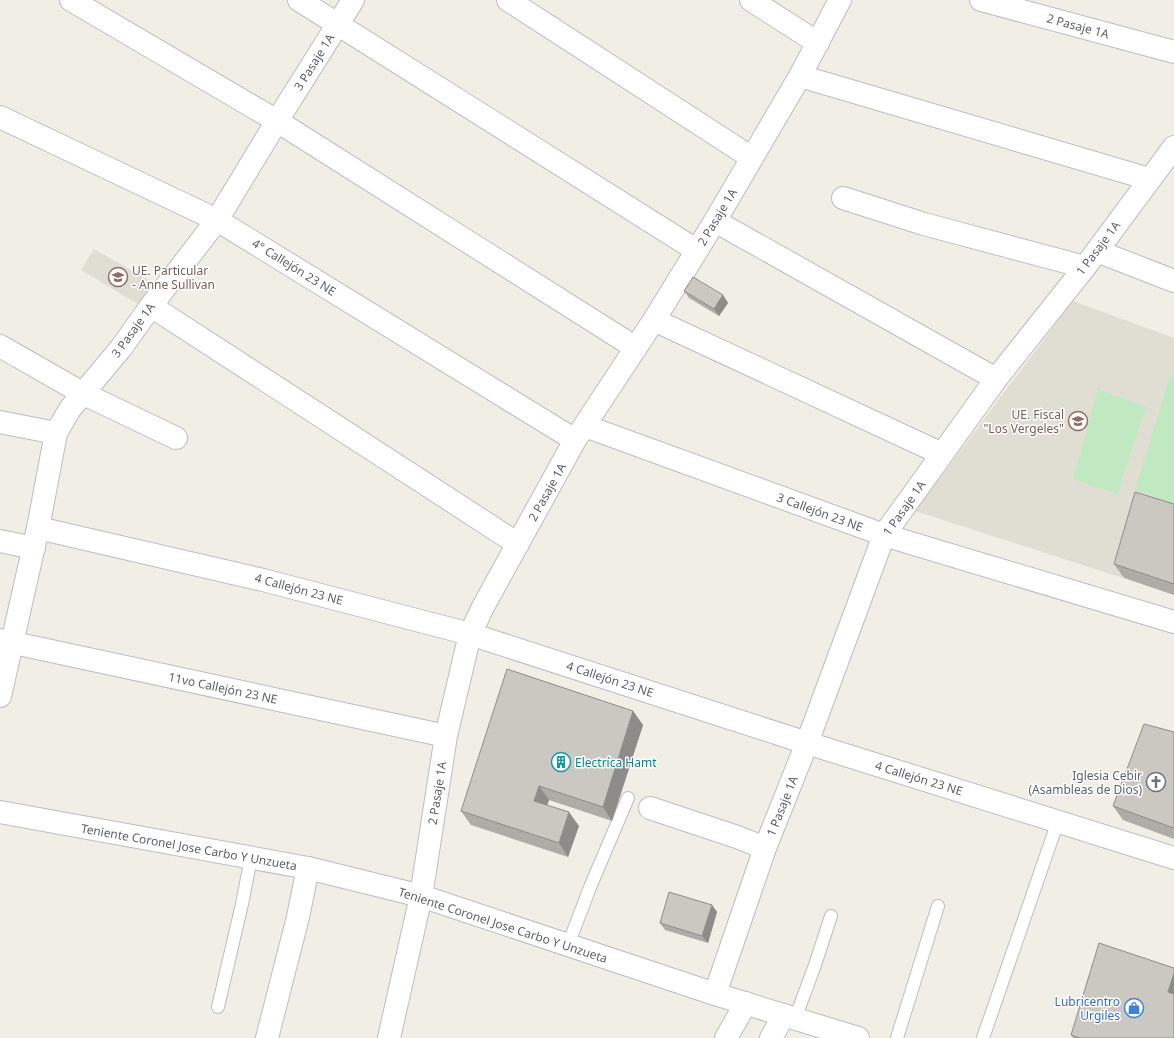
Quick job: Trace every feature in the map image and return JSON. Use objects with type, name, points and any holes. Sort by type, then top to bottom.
[{"type":"street","points":[[72,0],[277,121],[636,348]]},
{"type":"street","points":[[299,0],[696,250]]},
{"type":"street","name":"3 Pasaje 1A","points":[[0,696],[7,641],[36,538],[56,433],[70,409],[121,348],[217,220],[353,0]]},
{"type":"street","points":[[508,0],[752,158]]},
{"type":"street","points":[[752,0],[818,43]]},
{"type":"street","name":"2 Pasaje 1A","points":[[388,1038],[421,896],[446,736],[470,634],[580,433],[654,320],[715,221],[800,76],[840,0]]},
{"type":"street","name":"2 Pasaje 1A","points":[[981,0],[1174,52]]},
{"type":"street","points":[[800,76],[1149,179]]},
{"type":"street","name":"4° Callejón 23 NE","points":[[0,117],[217,220],[580,433]]},
{"type":"street","name":"1 Pasaje 1A","points":[[715,994],[765,848],[807,743],[884,535],[996,379],[1091,259],[1174,147]]},
{"type":"street","points":[[843,198],[924,224],[1091,259],[1174,281]]},
{"type":"street","points":[[715,221],[996,379]]},
{"type":"street","points":[[151,306],[518,544]]},
{"type":"street","points":[[654,320],[942,454]]},
{"type":"street","points":[[0,346],[84,394],[176,438]]},
{"type":"street","points":[[0,422],[56,433]]},
{"type":"street","name":"3 Callejón 23 NE","points":[[580,433],[884,535],[1174,622]]},
{"type":"street","name":"4 Callejón 23 NE","points":[[0,541],[36,538],[263,580],[470,634],[807,743],[1174,858]]},
{"type":"street","name":"11vo Callejón 23 NE","points":[[7,641],[446,736]]},
{"type":"street","points":[[650,808],[765,848]]},
{"type":"street","name":"Teniente Coronel Jose Carbo Y Unzueta","points":[[1,816],[308,868],[421,896],[715,994],[858,1038]]},
{"type":"street","points":[[266,1038],[298,916],[308,868]]},
{"type":"street","points":[[726,1038],[746,1003]]},
{"type":"street","points":[[771,1038],[789,1017]]},
{"type":"lane","points":[[568,945],[591,885],[628,798]]},
{"type":"lane","points":[[983,1038],[1058,821]]},
{"type":"lane","points":[[218,1007],[252,858]]},
{"type":"lane","points":[[897,1038],[938,906]]},
{"type":"lane","points":[[789,1017],[815,965],[831,916]]},
{"type":"shaded area","name":"UE. Particular - Anne Sullivan","points":[[94,249],[156,284],[141,306],[81,270]]},
{"type":"shaded area","name":"UE. Fiscal \"Los Vergeles\"","points":[[1073,301],[1174,338],[1174,514],[1143,504],[1123,578],[915,511]]},
{"type":"green space","points":[[1170,376],[1174,377],[1174,504],[1135,490]]},
{"type":"green space","points":[[1098,389],[1146,407],[1117,494],[1073,479]]},
{"type":"building","points":[[693,277],[723,295],[714,309],[684,291]]},
{"type":"building","points":[[1135,492],[1174,504],[1174,584],[1114,564]]},
{"type":"building","name":"Electríca Hamt","points":[[507,669],[633,711],[603,807],[539,786],[534,801],[569,812],[559,843],[461,811]]},
{"type":"building","name":"Iglesia Cebir (Asambleas de Dios)","points":[[1144,724],[1174,732],[1174,828],[1113,806]]},
{"type":"building","points":[[669,892],[712,905],[702,936],[660,923]]},
{"type":"building","name":"Lubricentro Urgiles","points":[[1099,943],[1174,968],[1174,973],[1168,992],[1174,994],[1174,1038],[1080,1038],[1071,1035]]},
{"type":"place","name":"UE. Particular - Anne Sullivan","points":[[118,277]]},
{"type":"place","name":"UE. Fiscal \"Los Vergeles\"","points":[[1078,421]]},
{"type":"place","name":"Electríca Hamt","points":[[561,762]]},
{"type":"place","name":"Iglesia Cebir (Asambleas de Dios)","points":[[1156,782]]},
{"type":"place","name":"Lubricentro Urgiles","points":[[1134,1008]]}]
